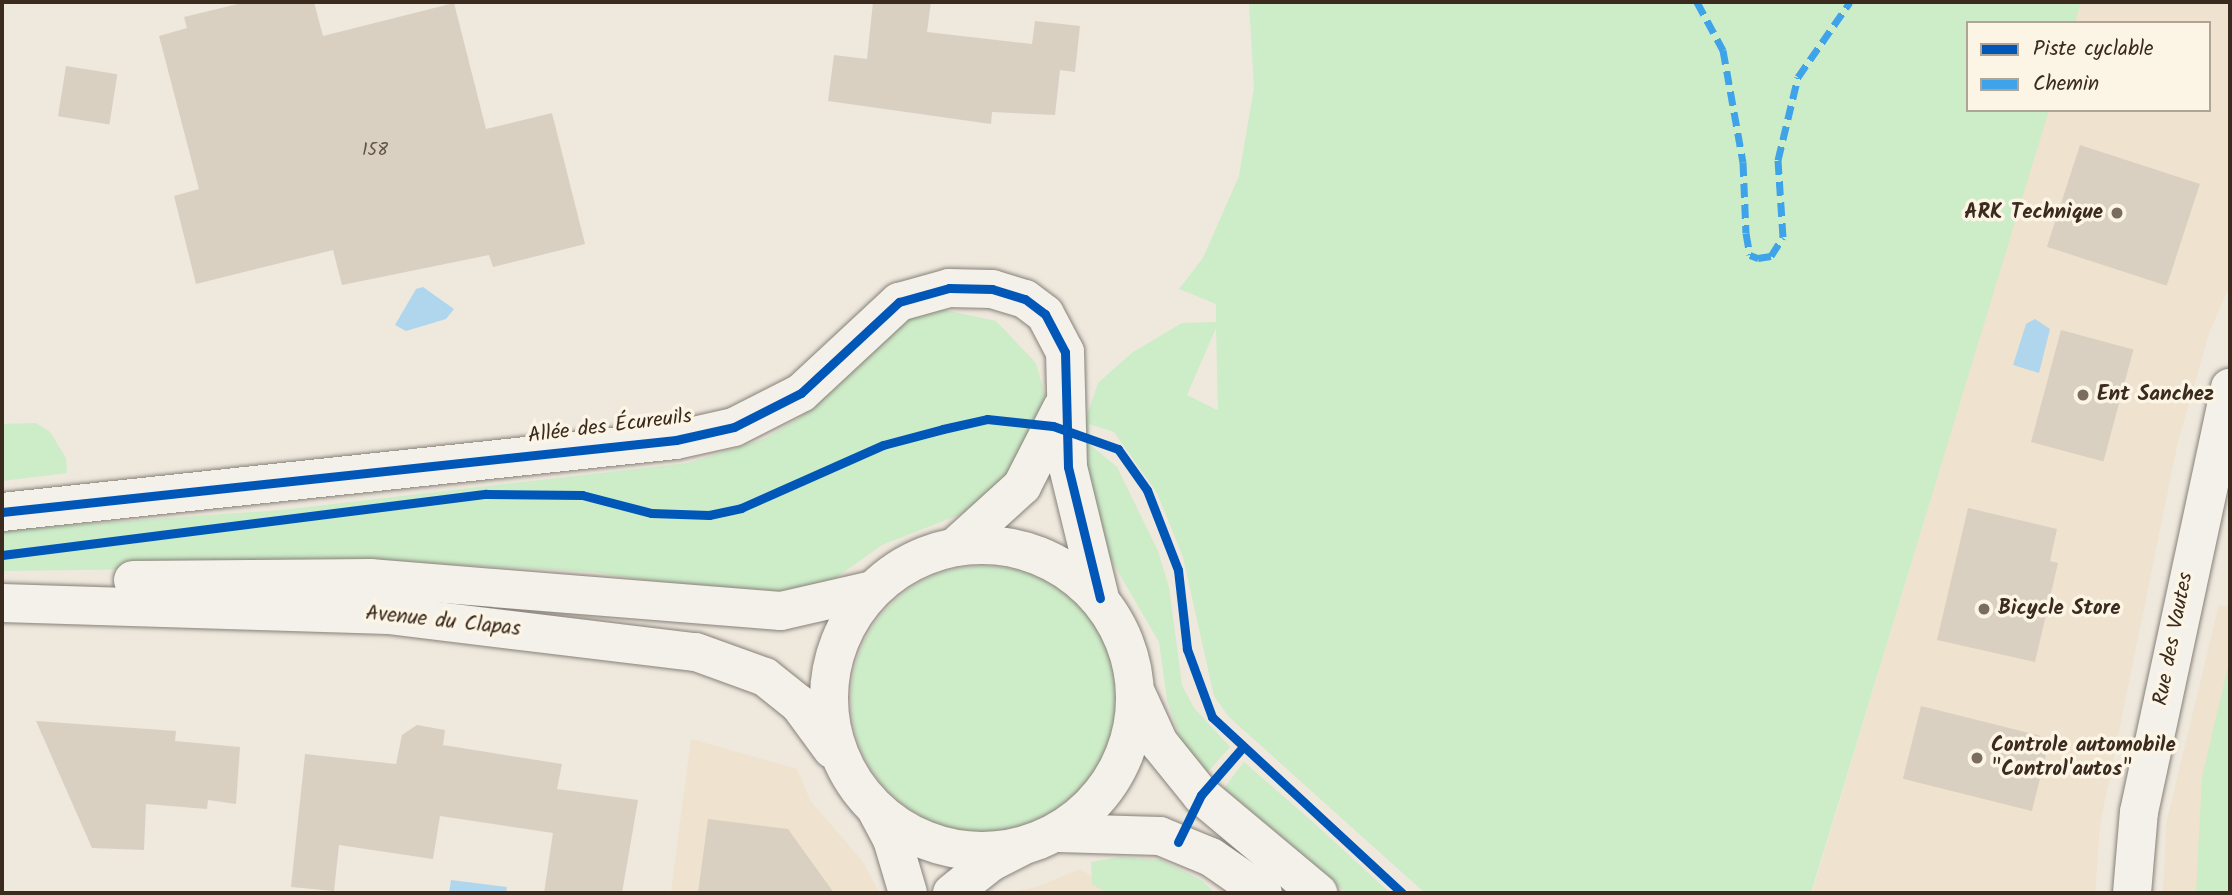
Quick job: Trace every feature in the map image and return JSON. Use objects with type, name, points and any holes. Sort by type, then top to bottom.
[{"type":"main road","name":"Allée des Écureuils","points":[[2,512],[676,440],[734,427],[801,393],[899,302],[949,288],[1013,293],[1045,314],[1065,352],[1065,403],[1074,503],[1100,598]]},
{"type":"main road","name":"Rue des Vautes","points":[[2132,893],[2139,813],[2230,388]]},
{"type":"main road","name":"Allée des Écureuils","points":[[955,547],[1022,486],[1065,403]]},
{"type":"main road","points":[[841,761],[828,708],[829,680],[846,628],[873,590],[904,567],[955,547],[981,544],[1034,553],[1081,579],[1100,598],[1132,658],[1136,693],[1133,730],[1121,767],[1100,799],[1058,833],[1020,847],[991,862],[952,893]]},
{"type":"main road","name":"Avenue du Clapas","points":[[2,584],[370,578],[781,611],[873,590]]},
{"type":"main road","name":"Avenue du Clapas","points":[[2,603],[388,615],[696,652],[755,673],[789,695],[877,811]]},
{"type":"main road","points":[[1136,693],[1159,743],[1202,795],[1318,893]]},
{"type":"main road","points":[[877,811],[915,837],[959,850],[1020,847]]},
{"type":"main road","points":[[877,811],[892,839],[908,893]]},
{"type":"main road","points":[[1058,833],[1160,836],[1210,857],[1263,893]]},
{"type":"shaded area","points":[[2080,2],[2230,2],[2230,285],[2209,333],[2178,441],[2100,824],[2095,893],[1812,893],[2047,112],[2211,112],[2211,21],[2075,21]]},
{"type":"shaded area","points":[[2219,605],[2230,607],[2230,893],[2163,893],[2166,824]]},
{"type":"shaded area","points":[[691,739],[797,769],[810,800],[863,862],[879,893],[671,893]]},
{"type":"shaded area","points":[[1080,869],[1117,893],[1005,893],[1037,887]]},
{"type":"green space","points":[[1249,2],[2081,2],[2076,21],[1966,21],[1966,112],[2048,112],[1811,893],[1425,893],[1229,717],[1214,696],[1183,557],[1157,493],[1114,432],[1089,424],[1088,443],[1117,467],[1158,551],[1169,587],[1182,685],[1194,708],[1230,747],[1205,775],[1184,749],[1167,700],[1159,642],[1109,556],[1082,463],[1085,421],[1098,383],[1133,352],[1182,323],[1216,322],[1216,304],[1179,289],[1203,258],[1239,176],[1254,88]],"holes":[[[1216,328],[1218,409],[1187,395]]]},
{"type":"green space","points":[[940,309],[996,321],[1036,363],[1045,395],[1043,430],[1028,459],[969,511],[882,545],[834,579],[766,599],[593,572],[458,565],[2,571],[2,530],[282,510],[688,463],[764,439],[799,418],[836,388],[899,321]]},
{"type":"green space","points":[[36,423],[50,432],[66,458],[67,473],[2,481],[2,424]]},
{"type":"green space","points":[[984,566],[1035,576],[1078,605],[1107,648],[1117,699],[1107,750],[1078,793],[1035,822],[984,832],[933,822],[890,793],[861,750],[851,699],[861,648],[890,605],[933,576]]},
{"type":"green space","points":[[2230,658],[2230,893],[2196,893],[2202,777]]},
{"type":"green space","points":[[1244,762],[1390,893],[1346,893],[1224,788]]},
{"type":"green space","points":[[1121,857],[1161,860],[1201,880],[1215,893],[1107,893],[1092,884],[1091,862]]},
{"type":"water","points":[[423,287],[454,309],[446,319],[406,331],[395,325],[416,289]]},
{"type":"water","points":[[2035,319],[2050,329],[2039,373],[2013,365],[2026,324]]},
{"type":"water","points":[[451,880],[507,887],[506,893],[449,893]]},
{"type":"building","points":[[246,2],[314,2],[323,36],[454,3],[486,129],[552,113],[585,244],[493,267],[489,255],[342,285],[333,250],[196,284],[174,196],[199,189],[159,36],[187,28],[184,17]]},
{"type":"building","points":[[873,2],[931,2],[927,32],[1032,44],[1035,21],[1080,26],[1075,72],[1060,70],[1055,115],[992,112],[991,124],[828,101],[834,55],[867,59]]},
{"type":"building","points":[[66,66],[117,74],[109,125],[58,116]]},
{"type":"building","name":"ARK Technique","points":[[2080,145],[2200,184],[2167,286],[2047,247]]},
{"type":"building","name":"Ent Sanchez","points":[[2061,330],[2133,349],[2103,461],[2031,442]]},
{"type":"building","name":"Bicycle Store","points":[[1968,508],[2057,529],[2050,561],[2058,563],[2035,662],[1937,640]]},
{"type":"building","name":"Controle automobile \"Control'autos\"","points":[[1921,706],[2050,738],[2032,811],[1903,779]]},
{"type":"building","points":[[36,721],[176,731],[175,741],[240,747],[236,804],[208,800],[207,809],[146,804],[144,850],[92,848]]},
{"type":"building","points":[[417,725],[445,730],[443,745],[562,764],[557,789],[638,800],[622,893],[544,893],[553,833],[440,816],[433,859],[339,845],[334,891],[291,887],[305,754],[396,764],[402,735]]},
{"type":"building","points":[[708,819],[788,829],[834,893],[698,893]]},
{"type":"marked path","points":[[1697,2],[1723,50],[1743,162],[1746,233],[1750,255],[1758,258],[1771,256],[1783,237],[1778,160],[1798,77],[1850,2]]},
{"type":"cycle path","points":[[2,512],[676,440],[734,427],[801,393],[899,302],[949,288],[992,289],[1025,299],[1045,314],[1065,352],[1068,467],[1100,598]]},
{"type":"cycle path","points":[[2,555],[486,494],[582,495],[651,513],[709,515],[741,508],[883,445],[943,429],[987,419],[1053,426],[1118,449],[1147,490],[1178,570],[1187,649],[1212,717],[1402,893]]},
{"type":"cycle path","points":[[1178,842],[1201,795],[1242,748]]},
{"type":"place","name":"ARK Technique","points":[[2117,213]]},
{"type":"place","name":"Ent Sanchez","points":[[2083,395]]},
{"type":"place","name":"Bicycle Store","points":[[1984,609]]},
{"type":"place","name":"Controle automobile \"Control'autos\"","points":[[1977,758]]}]
